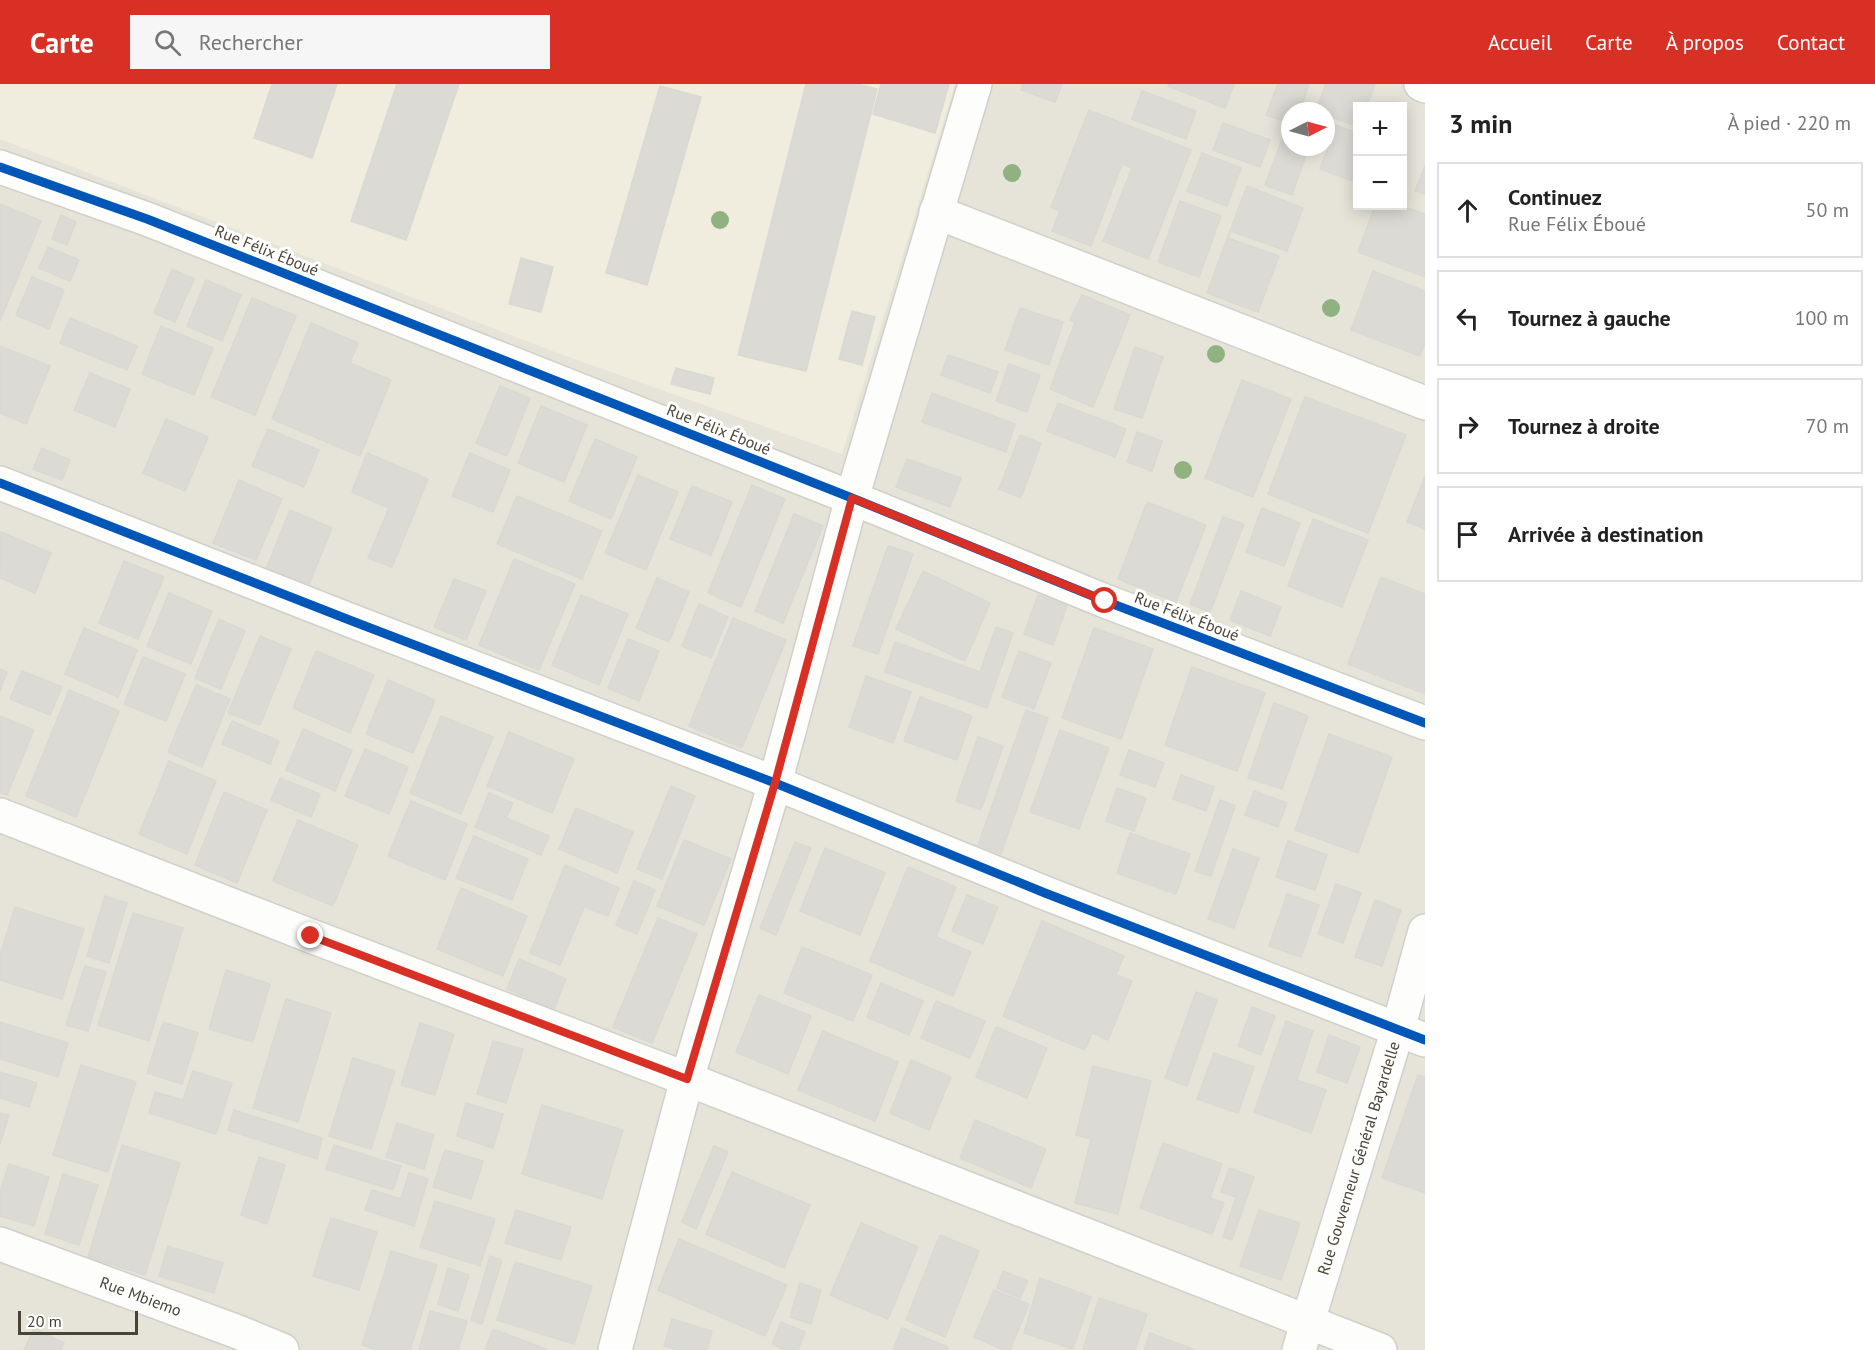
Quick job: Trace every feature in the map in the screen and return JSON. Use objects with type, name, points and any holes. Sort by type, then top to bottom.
[{"type":"street","points":[[615,1350],[687,1079],[775,783],[852,498],[975,84]]},
{"type":"street","points":[[1420,84],[1425,86]]},
{"type":"street","name":"Rue Félix Éboué","points":[[0,167],[147,219],[852,498],[1105,601],[1425,723]]},
{"type":"street","points":[[936,212],[1425,403]]},
{"type":"street","points":[[0,483],[775,783],[1056,897],[1412,1035]]},
{"type":"street","points":[[0,815],[687,1079],[1303,1335],[1380,1350]]},
{"type":"street","name":"Rue Gouverneur Général Bayardelle","points":[[1303,1335],[1412,1035],[1425,931]]},
{"type":"street","name":"Rue Mbiemo","points":[[0,1244],[282,1350]]},
{"type":"shaded area","points":[[0,84],[1425,84],[1425,1350],[0,1350]]},
{"type":"shaded area","points":[[0,84],[955,84],[842,454],[563,355],[0,139]]},
{"type":"building","points":[[272,84],[337,84],[312,158],[254,138]]},
{"type":"building","points":[[397,84],[459,84],[406,240],[351,221]]},
{"type":"building","points":[[806,84],[857,84],[877,89],[806,371],[738,355]]},
{"type":"building","points":[[881,84],[949,84],[935,133],[873,114]]},
{"type":"building","points":[[1023,84],[1062,84],[1055,102],[1021,90]]},
{"type":"building","points":[[1169,84],[1234,84],[1225,108],[1168,86]]},
{"type":"building","points":[[1278,84],[1309,84],[1303,102],[1281,102],[1281,120],[1266,115]]},
{"type":"building","points":[[1326,84],[1375,84],[1368,102],[1353,102],[1353,125],[1335,118],[1335,102],[1319,102]]},
{"type":"building","points":[[660,86],[701,97],[647,285],[606,273]]},
{"type":"building","points":[[1142,91],[1196,111],[1186,139],[1132,119]]},
{"type":"building","points":[[1089,110],[1191,150],[1148,259],[1103,241],[1132,168],[1122,164],[1091,246],[1052,231],[1060,211],[1051,207]]},
{"type":"building","points":[[1223,123],[1270,140],[1260,167],[1213,150]]},
{"type":"building","points":[[1336,125],[1353,131],[1353,181],[1320,169],[1325,156],[1335,156]]},
{"type":"building","points":[[1281,142],[1281,156],[1306,156],[1292,195],[1265,185]]},
{"type":"building","points":[[1202,153],[1241,168],[1227,206],[1187,191]]},
{"type":"building","points":[[1425,166],[1425,194],[1415,191]]},
{"type":"building","points":[[1247,186],[1303,208],[1287,251],[1230,231]]},
{"type":"building","points":[[1180,201],[1221,216],[1199,277],[1158,262]]},
{"type":"building","points":[[0,204],[41,221],[0,321]]},
{"type":"building","points":[[1407,208],[1425,214],[1425,277],[1358,252],[1374,210],[1407,210]]},
{"type":"building","points":[[61,215],[76,222],[67,245],[52,239]]},
{"type":"building","points":[[1230,231],[1228,238],[1279,256],[1258,312],[1207,293]]},
{"type":"building","points":[[48,247],[79,260],[70,281],[39,268]]},
{"type":"building","points":[[521,258],[553,267],[541,312],[509,304]]},
{"type":"building","points":[[172,269],[194,279],[175,322],[154,313]]},
{"type":"building","points":[[1373,271],[1425,291],[1425,343],[1420,356],[1351,330]]},
{"type":"building","points":[[32,277],[64,290],[49,329],[16,315]]},
{"type":"building","points":[[206,280],[241,295],[222,341],[187,326]]},
{"type":"building","points":[[1082,295],[1130,315],[1093,407],[1050,389],[1075,322],[1070,320]]},
{"type":"building","points":[[252,298],[296,316],[255,415],[211,397]]},
{"type":"building","points":[[1020,308],[1063,322],[1049,365],[1005,350]]},
{"type":"building","points":[[852,311],[875,317],[862,365],[839,359]]},
{"type":"building","points":[[70,318],[137,346],[127,370],[60,343]]},
{"type":"building","points":[[311,323],[358,343],[350,363],[391,380],[360,456],[272,419]]},
{"type":"building","points":[[161,326],[213,348],[194,395],[142,374]]},
{"type":"building","points":[[0,346],[50,366],[26,424],[0,413]]},
{"type":"building","points":[[1135,347],[1163,357],[1142,418],[1114,409]]},
{"type":"building","points":[[948,355],[998,372],[990,393],[941,375]]},
{"type":"building","points":[[1009,364],[1040,375],[1027,412],[996,401]]},
{"type":"building","points":[[676,368],[714,378],[710,394],[671,384]]},
{"type":"building","points":[[90,373],[130,389],[115,427],[74,410]]},
{"type":"building","points":[[1242,380],[1291,399],[1253,497],[1205,478]]},
{"type":"building","points":[[500,386],[530,398],[507,456],[476,443]]},
{"type":"building","points":[[932,393],[1015,424],[1006,452],[922,422]]},
{"type":"building","points":[[1305,397],[1406,435],[1368,533],[1268,494]]},
{"type":"building","points":[[1058,403],[1126,429],[1115,457],[1047,431]]},
{"type":"building","points":[[541,406],[587,425],[564,482],[518,463]]},
{"type":"building","points":[[166,419],[208,437],[185,491],[143,473]]},
{"type":"building","points":[[268,429],[319,450],[304,487],[252,466]]},
{"type":"building","points":[[1137,432],[1162,441],[1152,471],[1127,462]]},
{"type":"building","points":[[1020,435],[1041,443],[1021,498],[999,489]]},
{"type":"building","points":[[595,439],[637,457],[611,519],[569,501]]},
{"type":"building","points":[[42,448],[70,460],[62,480],[33,469]]},
{"type":"building","points":[[367,453],[428,479],[392,567],[368,558],[389,508],[352,492]]},
{"type":"building","points":[[470,453],[510,470],[493,512],[452,496]]},
{"type":"building","points":[[907,459],[961,478],[950,507],[896,487]]},
{"type":"building","points":[[638,475],[678,492],[646,570],[605,553]]},
{"type":"building","points":[[1425,476],[1425,529],[1407,522]]},
{"type":"building","points":[[239,480],[282,499],[256,560],[213,543]]},
{"type":"building","points":[[752,485],[785,499],[741,607],[708,593]]},
{"type":"building","points":[[692,486],[732,502],[711,555],[670,539]]},
{"type":"building","points":[[517,496],[602,531],[582,579],[497,544]]},
{"type":"building","points":[[1147,502],[1206,525],[1176,602],[1118,579]]},
{"type":"building","points":[[1262,508],[1300,523],[1284,566],[1246,552]]},
{"type":"building","points":[[290,510],[332,528],[306,592],[264,574]]},
{"type":"building","points":[[794,514],[823,526],[783,623],[755,611]]},
{"type":"building","points":[[1223,517],[1244,524],[1210,612],[1190,604]]},
{"type":"building","points":[[1313,519],[1368,540],[1342,607],[1288,586]]},
{"type":"building","points":[[1,532],[51,553],[35,593],[0,578]]},
{"type":"building","points":[[888,546],[913,554],[878,654],[853,646]]},
{"type":"building","points":[[514,559],[575,584],[539,670],[479,645]]},
{"type":"building","points":[[124,561],[164,577],[138,639],[99,623]]},
{"type":"building","points":[[923,571],[990,603],[965,661],[896,629]]},
{"type":"building","points":[[1381,577],[1425,594],[1425,694],[1348,664]]},
{"type":"building","points":[[657,578],[689,592],[669,642],[636,628]]},
{"type":"building","points":[[454,579],[486,591],[466,640],[434,627]]},
{"type":"building","points":[[1241,591],[1281,607],[1270,636],[1230,620]]},
{"type":"building","points":[[169,593],[212,611],[191,664],[147,646]]},
{"type":"building","points":[[581,595],[628,614],[599,685],[552,665]]},
{"type":"building","points":[[1038,595],[1067,606],[1053,645],[1024,634]]},
{"type":"building","points":[[699,604],[728,617],[711,658],[682,646]]},
{"type":"building","points":[[733,618],[786,640],[742,748],[689,726]]},
{"type":"building","points":[[219,619],[245,631],[221,689],[195,678]]},
{"type":"building","points":[[996,627],[1013,633],[987,708],[885,672],[895,642],[980,672]]},
{"type":"building","points":[[84,628],[137,650],[118,697],[65,674]]},
{"type":"building","points":[[1094,628],[1153,649],[1121,739],[1062,718]]},
{"type":"building","points":[[260,636],[291,649],[260,725],[228,713]]},
{"type":"building","points":[[628,639],[659,651],[639,701],[608,688]]},
{"type":"building","points":[[316,651],[374,675],[350,733],[293,708]]},
{"type":"building","points":[[1019,651],[1051,663],[1034,709],[1002,697]]},
{"type":"building","points":[[143,657],[185,674],[166,721],[124,704]]},
{"type":"building","points":[[1192,667],[1265,693],[1237,771],[1165,745]]},
{"type":"building","points":[[0,669],[7,672],[0,691]]},
{"type":"building","points":[[22,671],[62,687],[50,715],[10,699]]},
{"type":"building","points":[[866,676],[911,692],[893,743],[849,727]]},
{"type":"building","points":[[388,680],[435,700],[413,753],[366,734]]},
{"type":"building","points":[[196,685],[230,699],[202,767],[168,752]]},
{"type":"building","points":[[69,690],[119,711],[76,817],[26,796]]},
{"type":"building","points":[[920,697],[972,716],[957,760],[904,741]]},
{"type":"building","points":[[1274,703],[1308,716],[1282,789],[1248,778]]},
{"type":"building","points":[[1026,710],[1048,718],[1001,854],[978,845]]},
{"type":"building","points":[[0,716],[34,730],[7,795],[0,792]]},
{"type":"building","points":[[441,716],[493,737],[461,814],[410,793]]},
{"type":"building","points":[[232,721],[279,741],[270,764],[222,744]]},
{"type":"building","points":[[303,729],[352,750],[335,791],[286,770]]},
{"type":"building","points":[[1060,730],[1109,748],[1079,829],[1030,812]]},
{"type":"building","points":[[509,732],[574,759],[552,813],[487,786]]},
{"type":"building","points":[[1329,734],[1392,757],[1358,853],[1295,830]]},
{"type":"building","points":[[978,737],[1003,746],[981,810],[956,801]]},
{"type":"building","points":[[365,749],[408,767],[389,814],[345,796]]},
{"type":"building","points":[[1129,750],[1164,763],[1155,787],[1120,775]]},
{"type":"building","points":[[169,761],[216,781],[187,854],[139,834]]},
{"type":"building","points":[[1181,775],[1214,787],[1206,811],[1173,799]]},
{"type":"building","points":[[280,778],[320,794],[311,817],[271,800]]},
{"type":"building","points":[[671,786],[695,796],[662,879],[637,869]]},
{"type":"building","points":[[1117,788],[1146,798],[1134,831],[1106,821]]},
{"type":"building","points":[[1254,791],[1287,803],[1278,827],[1245,815]]},
{"type":"building","points":[[224,792],[267,810],[237,883],[195,865]]},
{"type":"building","points":[[489,793],[513,803],[506,818],[549,836],[541,855],[475,827]]},
{"type":"building","points":[[1220,800],[1235,806],[1211,876],[1195,871]]},
{"type":"building","points":[[411,801],[467,824],[445,880],[388,856]]},
{"type":"building","points":[[576,808],[633,832],[617,873],[559,849]]},
{"type":"building","points":[[298,820],[358,845],[333,906],[273,881]]},
{"type":"building","points":[[1130,833],[1190,854],[1176,894],[1117,873]]},
{"type":"building","points":[[474,836],[528,859],[512,900],[456,878]]},
{"type":"building","points":[[684,840],[731,859],[704,925],[657,906]]},
{"type":"building","points":[[1288,841],[1327,855],[1315,890],[1276,877]]},
{"type":"building","points":[[795,842],[811,848],[776,935],[760,928]]},
{"type":"building","points":[[825,848],[885,873],[860,935],[800,911]]},
{"type":"building","points":[[1233,849],[1259,858],[1234,928],[1208,919]]},
{"type":"building","points":[[565,865],[619,888],[608,916],[584,907],[560,965],[530,953]]},
{"type":"building","points":[[908,867],[956,887],[936,937],[971,952],[953,996],[870,961]]},
{"type":"building","points":[[634,881],[655,890],[637,934],[616,925]]},
{"type":"building","points":[[1336,884],[1361,893],[1343,943],[1318,934]]},
{"type":"building","points":[[461,888],[527,916],[503,976],[437,949]]},
{"type":"building","points":[[1287,894],[1319,905],[1301,957],[1269,946]]},
{"type":"building","points":[[967,895],[998,907],[983,944],[952,931]]},
{"type":"building","points":[[105,896],[127,903],[109,963],[87,956]]},
{"type":"building","points":[[1375,900],[1401,910],[1382,966],[1355,957]]},
{"type":"building","points":[[15,907],[84,929],[62,999],[0,980],[0,955]]},
{"type":"building","points":[[133,913],[183,928],[149,1041],[98,1025]]},
{"type":"building","points":[[658,918],[697,934],[652,1043],[613,1027]]},
{"type":"building","points":[[1042,921],[1124,956],[1116,975],[1132,981],[1108,1040],[1092,1033],[1085,1050],[1003,1016]]},
{"type":"building","points":[[802,947],[872,975],[853,1021],[784,993]]},
{"type":"building","points":[[519,959],[566,979],[554,1009],[507,989]]},
{"type":"building","points":[[85,966],[106,972],[88,1031],[66,1025]]},
{"type":"building","points":[[226,970],[270,984],[253,1042],[209,1029]]},
{"type":"building","points":[[881,983],[923,1001],[909,1035],[867,1017]]},
{"type":"building","points":[[1196,992],[1217,1000],[1187,1086],[1165,1078]]},
{"type":"building","points":[[759,995],[811,1016],[788,1074],[736,1052]]},
{"type":"building","points":[[286,999],[331,1013],[298,1122],[253,1108]]},
{"type":"building","points":[[936,1001],[985,1021],[970,1058],[921,1038]]},
{"type":"building","points":[[1252,1007],[1275,1016],[1261,1055],[1238,1046]]},
{"type":"building","points":[[1286,1021],[1313,1031],[1297,1080],[1326,1090],[1311,1133],[1254,1112]]},
{"type":"building","points":[[0,1022],[68,1043],[58,1077],[0,1059]]},
{"type":"building","points":[[163,1022],[198,1033],[182,1084],[147,1073]]},
{"type":"building","points":[[420,1023],[454,1034],[435,1095],[401,1085]]},
{"type":"building","points":[[996,1027],[1047,1048],[1027,1098],[976,1077]]},
{"type":"building","points":[[823,1031],[898,1062],[875,1121],[798,1090]]},
{"type":"building","points":[[1329,1035],[1360,1047],[1347,1083],[1317,1072]]},
{"type":"building","points":[[493,1041],[523,1049],[506,1103],[477,1094]]},
{"type":"building","points":[[1214,1053],[1254,1067],[1238,1113],[1197,1099]]},
{"type":"building","points":[[353,1058],[395,1071],[371,1149],[329,1136]]},
{"type":"building","points":[[911,1060],[951,1077],[929,1130],[890,1113]]},
{"type":"building","points":[[81,1065],[136,1082],[108,1172],[53,1155]]},
{"type":"building","points":[[1093,1066],[1151,1081],[1118,1214],[1075,1203],[1091,1139],[1076,1135]]},
{"type":"building","points":[[193,1071],[232,1083],[216,1134],[149,1113],[155,1092],[183,1100]]},
{"type":"building","points":[[0,1072],[37,1083],[29,1107],[0,1098]]},
{"type":"building","points":[[1418,1075],[1425,1077],[1425,1193],[1382,1178]]},
{"type":"building","points":[[466,1103],[503,1114],[493,1148],[457,1136]]},
{"type":"building","points":[[542,1105],[623,1130],[602,1199],[522,1174]]},
{"type":"building","points":[[234,1110],[322,1138],[317,1159],[228,1130]]},
{"type":"building","points":[[0,1113],[9,1115],[0,1144]]},
{"type":"building","points":[[975,1120],[1046,1149],[1031,1188],[960,1158]]},
{"type":"building","points":[[397,1123],[434,1135],[424,1169],[386,1157]]},
{"type":"building","points":[[1163,1143],[1222,1164],[1210,1198],[1224,1203],[1212,1234],[1140,1208]]},
{"type":"building","points":[[122,1145],[180,1163],[145,1275],[88,1257]]},
{"type":"building","points":[[334,1145],[401,1166],[393,1190],[326,1169]]},
{"type":"building","points":[[714,1146],[728,1152],[696,1229],[682,1222]]},
{"type":"building","points":[[445,1150],[483,1161],[471,1199],[433,1187]]},
{"type":"building","points":[[259,1157],[285,1165],[267,1224],[241,1215]]},
{"type":"building","points":[[9,1164],[49,1177],[34,1226],[0,1216],[0,1192]]},
{"type":"building","points":[[1229,1168],[1254,1177],[1232,1240],[1223,1237],[1236,1197],[1221,1192]]},
{"type":"building","points":[[732,1172],[810,1205],[784,1268],[706,1234]]},
{"type":"building","points":[[409,1173],[428,1179],[414,1226],[365,1210],[372,1190],[401,1199]]},
{"type":"building","points":[[63,1174],[98,1185],[79,1245],[45,1234]]},
{"type":"building","points":[[435,1201],[495,1219],[480,1266],[420,1247]]},
{"type":"building","points":[[516,1210],[571,1227],[561,1260],[505,1243]]},
{"type":"building","points":[[1259,1210],[1300,1223],[1281,1280],[1240,1266]]},
{"type":"building","points":[[331,1218],[377,1232],[359,1290],[313,1276]]},
{"type":"building","points":[[861,1223],[918,1247],[888,1319],[830,1295]]},
{"type":"building","points":[[940,1235],[979,1251],[945,1337],[906,1320]]},
{"type":"building","points":[[679,1239],[787,1285],[765,1336],[658,1290]]},
{"type":"building","points":[[168,1246],[223,1263],[214,1293],[159,1276]]},
{"type":"building","points":[[391,1251],[437,1265],[410,1350],[377,1350],[362,1345]]},
{"type":"building","points":[[490,1256],[502,1260],[482,1324],[471,1320]]},
{"type":"building","points":[[515,1262],[592,1286],[574,1344],[497,1320]]},
{"type":"building","points":[[448,1268],[469,1275],[458,1311],[438,1304]]},
{"type":"building","points":[[1003,1271],[1028,1281],[1020,1298],[997,1288]]},
{"type":"building","points":[[1040,1278],[1091,1297],[1073,1349],[1024,1333]]},
{"type":"building","points":[[800,1283],[821,1290],[811,1324],[790,1317]]},
{"type":"building","points":[[994,1290],[1029,1304],[1010,1350],[1004,1350],[974,1337]]},
{"type":"building","points":[[1099,1298],[1147,1314],[1135,1350],[1083,1350]]},
{"type":"building","points":[[430,1311],[467,1321],[458,1350],[419,1350]]},
{"type":"building","points":[[672,1319],[712,1331],[707,1350],[679,1350],[664,1346]]},
{"type":"building","points":[[781,1322],[805,1332],[798,1350],[785,1350],[772,1344]]},
{"type":"building","points":[[34,1328],[64,1343],[60,1350],[24,1350]]},
{"type":"building","points":[[902,1328],[948,1347],[946,1350],[893,1350]]},
{"type":"building","points":[[493,1329],[546,1349],[546,1350],[485,1350]]},
{"type":"building","points":[[1150,1333],[1195,1350],[1144,1350]]},
{"type":"cycle path","points":[[0,167],[147,219],[852,498],[1105,601],[1425,723]]},
{"type":"cycle path","points":[[0,483],[775,783],[1045,893],[1425,1040]]},
{"type":"route","points":[[311,936],[687,1079],[775,783],[852,498],[1105,601]]}]
